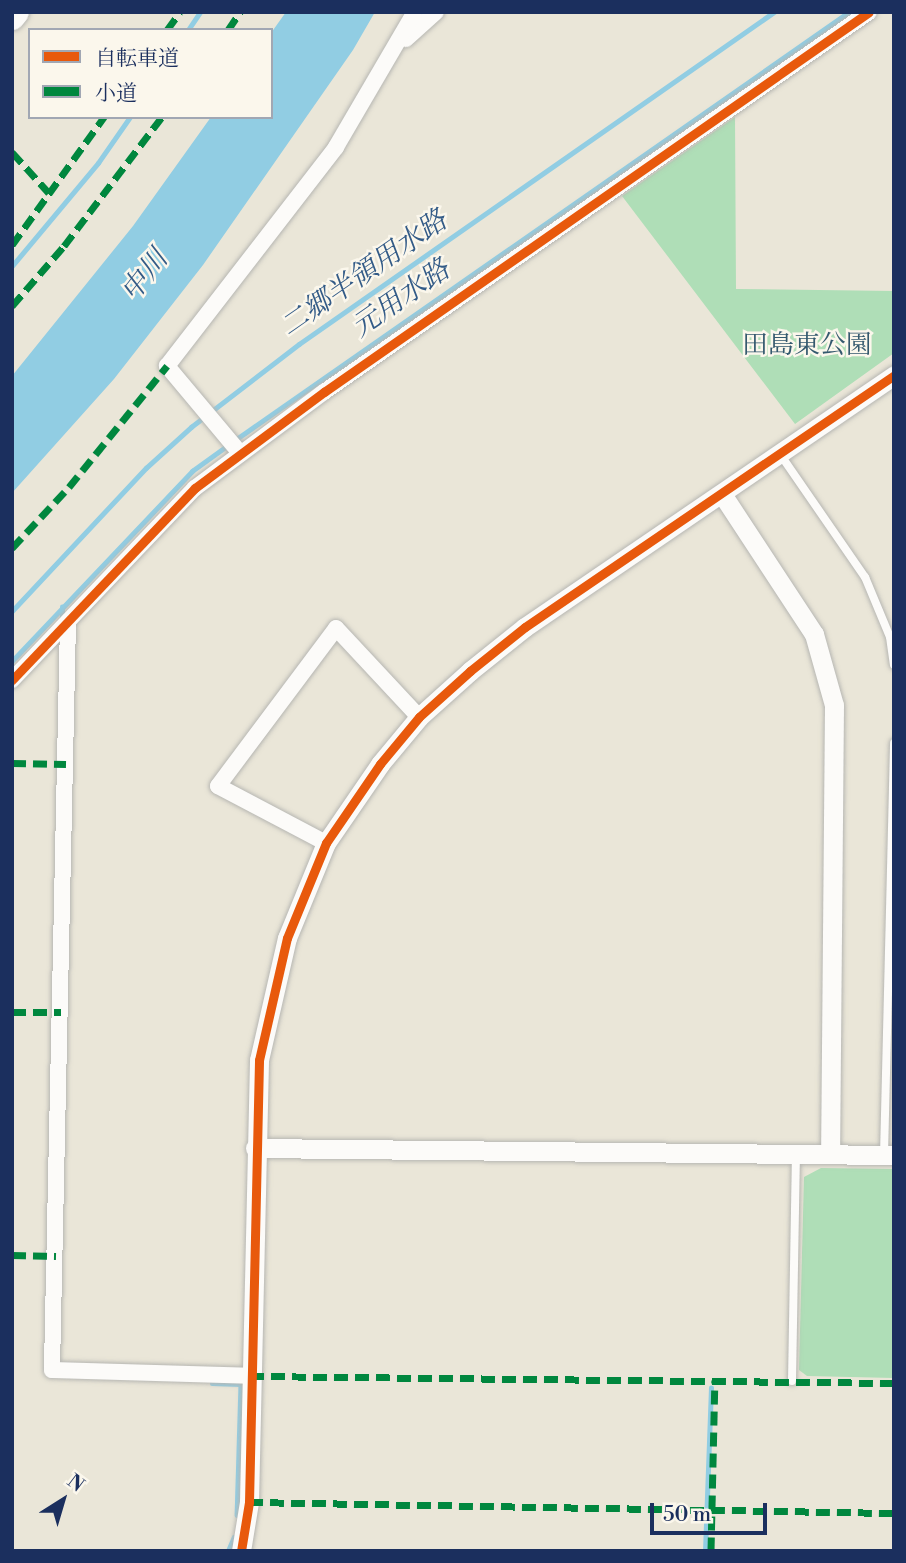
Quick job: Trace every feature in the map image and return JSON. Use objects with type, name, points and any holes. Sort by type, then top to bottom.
[{"type":"highway","points":[[12,17],[16,12]]},
{"type":"street","points":[[240,453],[167,366],[336,148],[415,12]]},
{"type":"street","points":[[396,48],[436,12]]},
{"type":"street","points":[[12,680],[195,488],[240,453],[869,12]]},
{"type":"street","points":[[241,1551],[249,1502],[250,1376],[260,1060],[269,1002],[287,938],[326,844],[380,764],[419,717],[525,627],[894,375]]},
{"type":"street","points":[[722,494],[814,634],[834,705],[830,1154]]},
{"type":"street","points":[[68,622],[52,1370],[250,1376]]},
{"type":"street","points":[[326,844],[218,786],[336,628],[419,717]]},
{"type":"street","points":[[256,1148],[889,1155]]},
{"type":"lane","points":[[780,454],[865,577],[890,637],[894,665]]},
{"type":"lane","points":[[889,1155],[894,743]]},
{"type":"lane","points":[[792,1381],[796,1154]]},
{"type":"green space","name":"田島東公園","points":[[735,117],[736,289],[894,291],[894,353],[795,424],[622,196]]},
{"type":"green space","points":[[821,1168],[894,1169],[894,1378],[807,1376],[799,1370],[804,1177]]},
{"type":"water","name":"中川","points":[[286,12],[375,12],[353,50],[203,265],[114,379],[12,493],[12,376],[133,226],[210,119],[273,119],[273,30]]},
{"type":"waterway","points":[[189,28],[200,12]]},
{"type":"waterway","name":"二郷半領用水路","points":[[12,611],[146,468],[191,427],[299,344],[774,12]]},
{"type":"waterway","name":"元用水路","points":[[235,440],[849,12]]},
{"type":"waterway","points":[[12,266],[98,163],[129,119]]},
{"type":"waterway","name":"元用水路","points":[[12,661],[192,471],[228,445]]},
{"type":"waterway","name":"元用水路","points":[[62,607],[62,620]]},
{"type":"waterway","points":[[212,1383],[241,1384],[237,1515]]},
{"type":"waterway","points":[[705,1551],[711,1388]]},
{"type":"waterway","points":[[228,1551],[234,1537]]},
{"type":"marked path","points":[[168,28],[180,12]]},
{"type":"marked path","points":[[229,28],[240,12]]},
{"type":"marked path","points":[[12,245],[103,119]]},
{"type":"marked path","points":[[12,306],[64,246],[160,119]]},
{"type":"marked path","points":[[12,152],[49,193]]},
{"type":"marked path","points":[[12,548],[69,487],[167,366]]},
{"type":"marked path","points":[[12,763],[66,764]]},
{"type":"marked path","points":[[12,1012],[61,1012]]},
{"type":"marked path","points":[[12,1255],[56,1256]]},
{"type":"marked path","points":[[250,1376],[894,1383]]},
{"type":"marked path","points":[[711,1551],[715,1380]]},
{"type":"marked path","points":[[249,1502],[894,1513]]},
{"type":"cycle path","points":[[12,680],[195,488],[324,392],[869,12]]},
{"type":"cycle path","points":[[241,1551],[249,1502],[259,1060],[287,938],[326,843],[380,764],[419,717],[470,671],[525,627],[894,375]]}]
